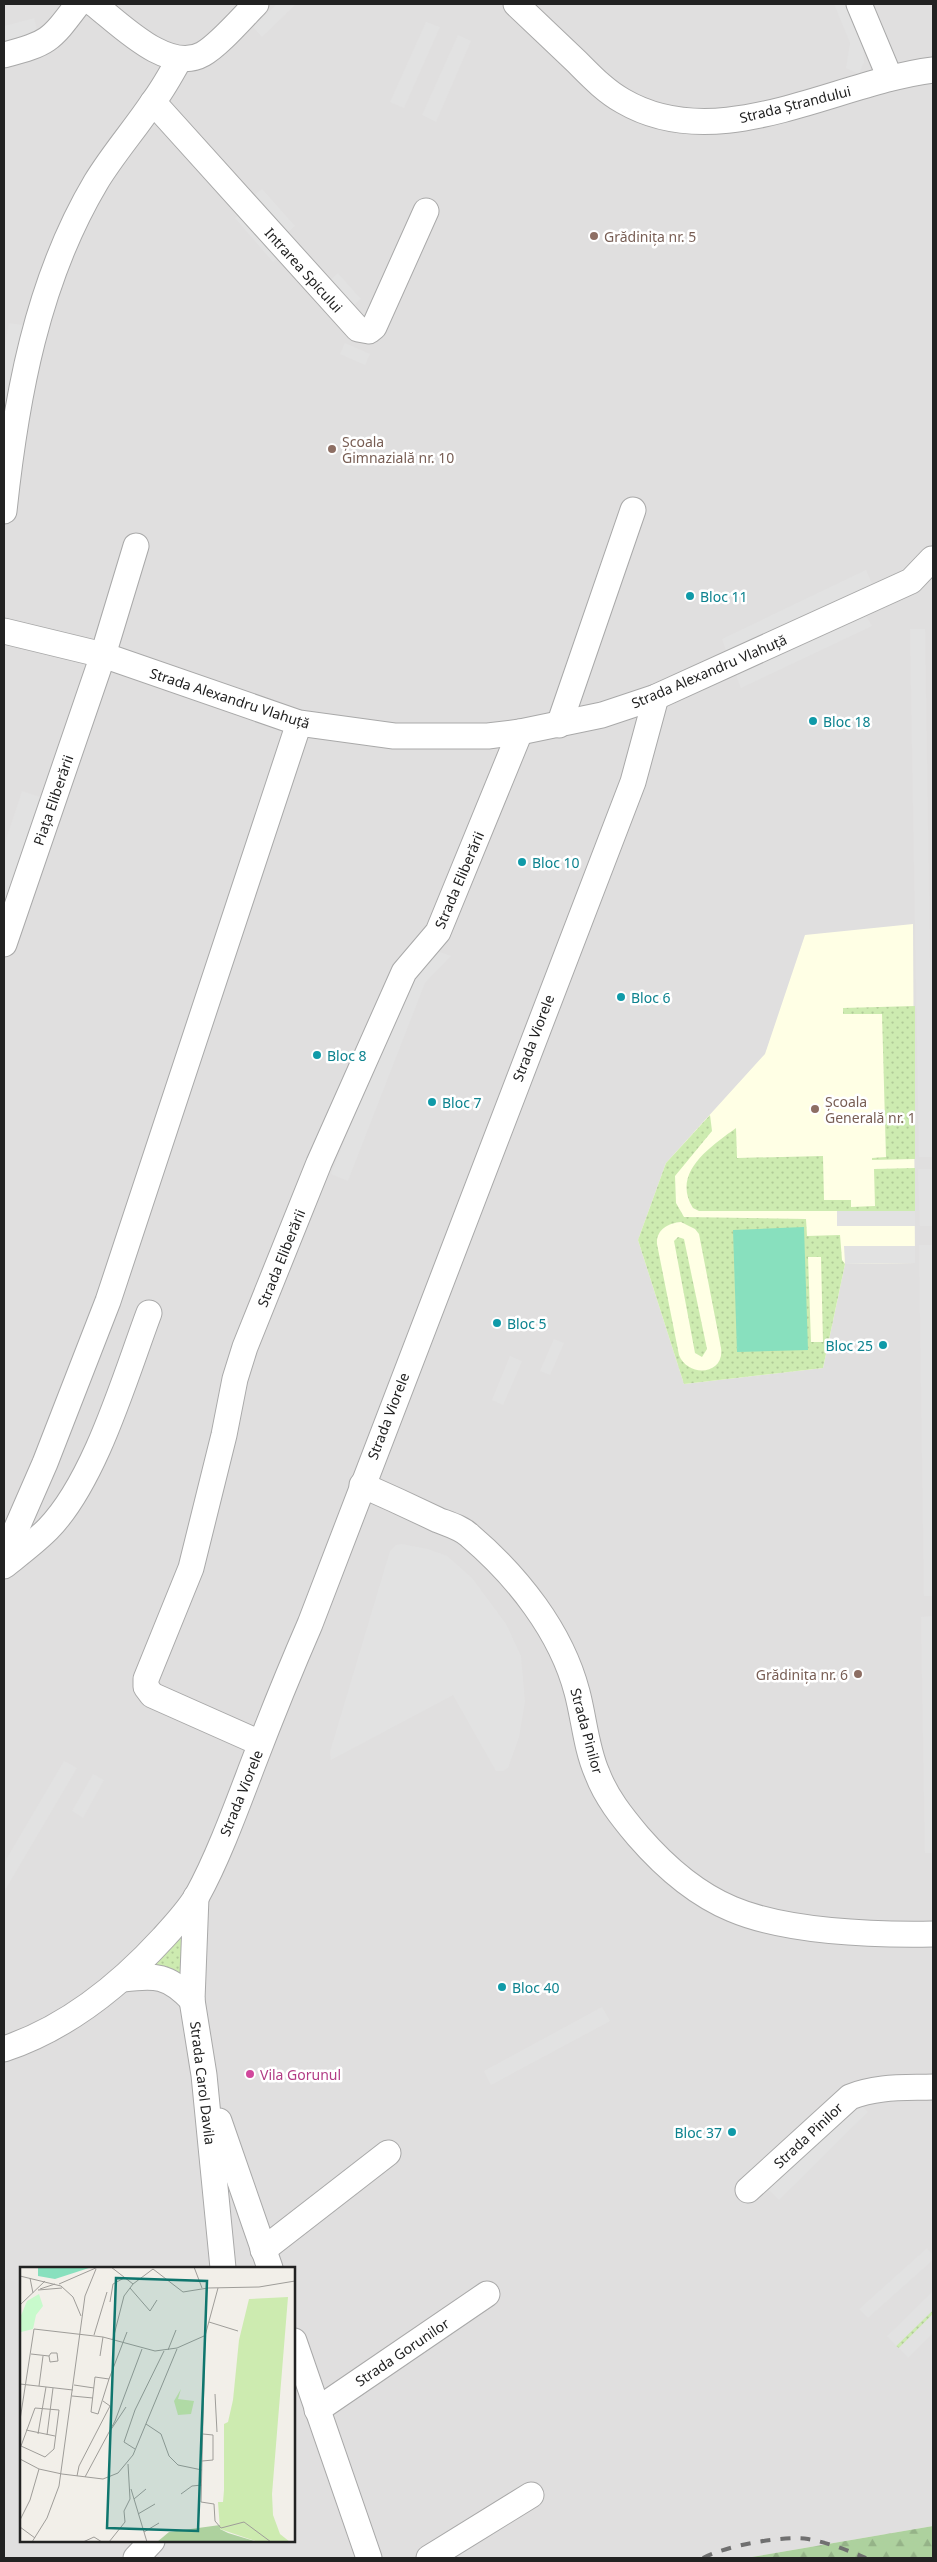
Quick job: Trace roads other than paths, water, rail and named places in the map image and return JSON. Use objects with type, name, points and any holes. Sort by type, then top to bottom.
[{"type":"street","points":[[4,55],[44,43],[60,27],[78,4]]},
{"type":"street","points":[[94,4],[149,46],[179,60],[190,60],[204,54],[256,4]]},
{"type":"street","name":"Strada Ștrandului","points":[[516,4],[600,84],[621,100],[652,113],[690,120],[738,119],[791,108],[890,78],[933,70]]},
{"type":"street","points":[[860,4],[890,78]]},
{"type":"street","points":[[4,511],[11,444],[22,383],[37,326],[59,262],[74,224],[96,182],[154,102],[179,60]]},
{"type":"street","name":"Intrarea Spicului","points":[[154,102],[358,330],[369,331],[374,327],[426,211]]},
{"type":"street","points":[[560,725],[633,510]]},
{"type":"street","name":"Piața Eliberării","points":[[4,944],[103,655],[136,546]]},
{"type":"street","name":"Strada Alexandru Vlahuță","points":[[4,631],[103,655],[299,723],[348,731],[425,737],[520,732],[602,715],[656,697],[911,581],[933,564]]},
{"type":"street","name":"Strada Viorele","points":[[4,2049],[54,2027],[78,2013],[123,1979],[171,1930],[196,1897],[236,1808],[260,1743],[310,1624],[633,782],[656,697]]},
{"type":"street","points":[[4,1557],[48,1456],[108,1301],[299,723]]},
{"type":"street","name":"Strada Eliberării","points":[[260,1743],[152,1695],[146,1687],[146,1679],[191,1568],[224,1435],[235,1379],[245,1347],[319,1163],[404,972],[438,932],[520,732]]},
{"type":"street","points":[[4,1566],[48,1528],[75,1491],[97,1449],[149,1313]]},
{"type":"street","name":"Strada Pinilor","points":[[362,1485],[468,1534],[515,1581],[539,1612],[566,1661],[577,1690],[596,1772],[610,1800],[652,1852],[702,1894],[733,1910],[808,1927],[933,1934]]},
{"type":"street","name":"Strada Carol Davila","points":[[196,1897],[192,2000],[204,2075],[223,2267]]},
{"type":"street","points":[[123,1979],[144,1977],[167,1979],[178,1986],[192,2000]]},
{"type":"street","points":[[204,2075],[266,2259],[388,2153]]},
{"type":"street","name":"Strada Pinilor","points":[[748,2190],[850,2097],[862,2092],[885,2089],[933,2087]]},
{"type":"street","name":"Strada Gorunilor","points":[[317,2410],[487,2294]]},
{"type":"street","points":[[295,2344],[369,2558]]},
{"type":"street","points":[[429,2558],[531,2495]]},
{"type":"street","points":[[136,2558],[151,2542]]},
{"type":"railway","points":[[703,2558],[725,2549],[754,2542],[797,2538],[823,2543],[866,2558]]},
{"type":"place","name":"Grădinița nr. 5","points":[[594,236]]},
{"type":"place","name":"Școala Gimnazială nr. 10","points":[[332,449]]},
{"type":"place","name":"Bloc 11","points":[[690,596]]},
{"type":"place","name":"Bloc 18","points":[[813,721]]},
{"type":"place","name":"Bloc 10","points":[[522,862]]},
{"type":"place","name":"Bloc 6","points":[[621,997]]},
{"type":"place","name":"Bloc 8","points":[[317,1055]]},
{"type":"place","name":"Bloc 7","points":[[432,1102]]},
{"type":"place","name":"Școala Generală nr. 1","points":[[815,1109]]},
{"type":"place","name":"Bloc 5","points":[[497,1323]]},
{"type":"place","name":"Bloc 25","points":[[883,1345]]},
{"type":"place","name":"Grădinița nr. 6","points":[[858,1674]]},
{"type":"place","name":"Bloc 40","points":[[502,1987]]},
{"type":"place","name":"Vila Gorunul","points":[[250,2074]]},
{"type":"place","name":"Bloc 37","points":[[732,2132]]}]
